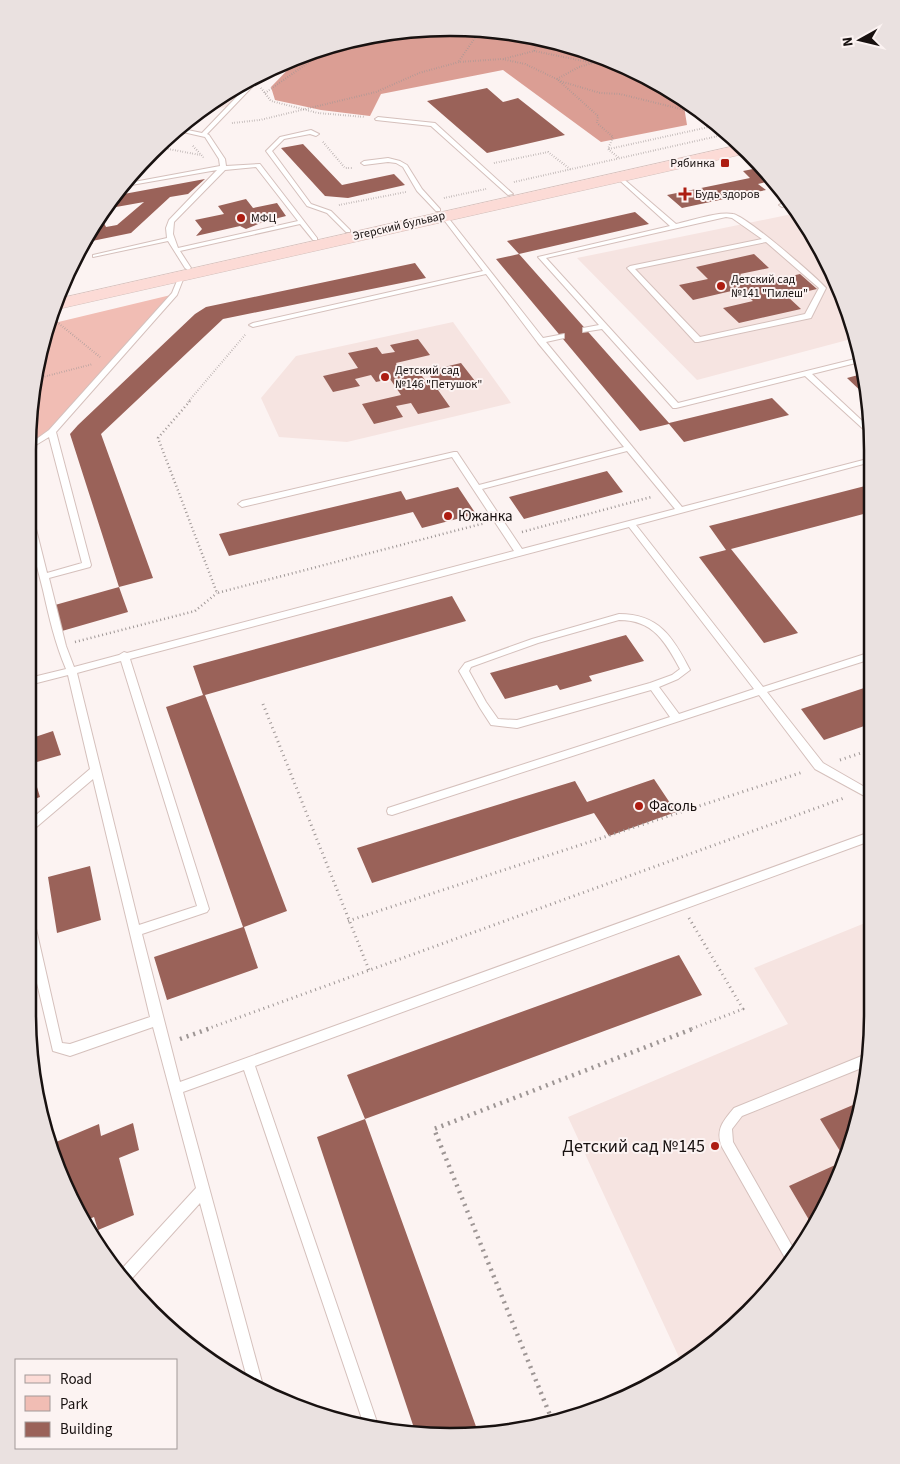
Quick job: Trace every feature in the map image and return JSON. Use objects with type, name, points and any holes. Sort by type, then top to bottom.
[{"type":"main road","name":"Эгерский бульвар","points":[[441,213],[510,194],[617,169],[730,146]]},
{"type":"main road","name":"Эгерский бульвар","points":[[67,295],[185,272],[318,242],[617,169],[735,150]]},
{"type":"main road","name":"Эгерский бульвар","points":[[60,312],[185,272]]},
{"type":"lane","points":[[204,134],[246,90]]},
{"type":"lane","points":[[378,119],[433,124],[510,194]]},
{"type":"lane","points":[[187,131],[204,134],[222,159],[223,168]]},
{"type":"lane","points":[[316,134],[311,132],[282,138],[269,151],[309,205],[323,208],[330,212],[350,234]]},
{"type":"lane","points":[[364,163],[388,160],[406,166],[419,190],[441,213],[541,341],[681,510]]},
{"type":"lane","points":[[133,184],[211,169],[258,165],[318,242]]},
{"type":"lane","points":[[36,442],[52,432],[175,294],[185,272],[177,250],[170,239],[168,230],[171,221],[223,168]]},
{"type":"lane","points":[[617,169],[675,227]]},
{"type":"lane","points":[[767,240],[630,268],[698,340],[808,316],[823,288],[767,240],[734,216],[726,215],[541,257],[676,406],[854,361]]},
{"type":"lane","points":[[177,250],[302,222]]},
{"type":"lane","points":[[95,256],[170,239]]},
{"type":"lane","points":[[254,325],[486,272]]},
{"type":"lane","points":[[586,330],[604,326]]},
{"type":"lane","points":[[541,341],[561,336]]},
{"type":"lane","points":[[807,374],[863,427]]},
{"type":"lane","points":[[43,577],[87,565],[52,432]]},
{"type":"lane","points":[[476,488],[630,448]]},
{"type":"lane","points":[[242,504],[454,454],[518,552]]},
{"type":"lane","points":[[36,680],[124,655],[864,462]]},
{"type":"lane","points":[[630,524],[819,766],[864,791]]},
{"type":"lane","points":[[36,547],[61,646],[71,670],[164,1045],[254,1378]]},
{"type":"lane","points":[[632,615],[643,618],[656,626],[679,657],[685,670],[675,677],[653,686],[517,724],[495,722],[464,671],[468,665],[535,641],[632,615]]},
{"type":"lane","points":[[124,655],[203,909],[135,931]]},
{"type":"lane","points":[[392,811],[864,657]]},
{"type":"lane","points":[[653,686],[677,719]]},
{"type":"lane","points":[[36,821],[96,770]]},
{"type":"lane","points":[[176,1089],[864,838]]},
{"type":"lane","points":[[36,956],[56,1047],[70,1050],[158,1020]]},
{"type":"lane","points":[[247,1062],[370,1420]]},
{"type":"lane","points":[[788,1252],[727,1143],[726,1126],[738,1112],[861,1062]]},
{"type":"lane","points":[[128,1273],[204,1189]]},
{"type":"path","points":[[459,62],[476,37]]},
{"type":"path","points":[[534,51],[536,45]]},
{"type":"path","points":[[214,125],[260,120],[376,92],[419,73],[459,62],[502,59],[534,51],[594,63]]},
{"type":"path","points":[[502,59],[525,64],[557,79],[600,93],[620,94],[686,110]]},
{"type":"path","points":[[265,93],[312,60]]},
{"type":"path","points":[[557,79],[579,67],[594,63]]},
{"type":"path","points":[[557,79],[567,92],[589,106],[598,116],[597,123],[612,137],[608,149],[617,169]]},
{"type":"path","points":[[258,84],[271,101],[318,113],[378,119]]},
{"type":"path","points":[[608,149],[708,127]]},
{"type":"path","points":[[316,134],[345,168],[359,166],[364,163]]},
{"type":"path","points":[[191,142],[211,169]]},
{"type":"path","points":[[166,149],[201,155]]},
{"type":"path","points":[[479,166],[548,152],[570,169]]},
{"type":"path","points":[[323,208],[419,190]]},
{"type":"path","points":[[59,316],[105,361]]},
{"type":"path","points":[[43,377],[96,363]]},
{"type":"path","points":[[508,536],[666,492]]},
{"type":"path","points":[[61,646],[195,611],[217,594]]},
{"type":"path","points":[[263,704],[369,970]]},
{"type":"path","points":[[348,920],[864,752]]},
{"type":"path","points":[[164,1045],[864,794]]},
{"type":"path","points":[[550,1416],[434,1129],[743,1009],[681,904]]},
{"type":"shaded area","points":[[423,37],[477,37],[531,44],[557,50],[608,68],[633,79],[680,106],[684,109],[687,125],[601,142],[503,70],[381,94],[370,116],[321,110],[275,100],[271,87],[287,70],[343,50],[369,44]]},
{"type":"shaded area","points":[[236,96],[226,107],[216,109]]},
{"type":"shaded area","name":"Детский сад №141 \"Пилеш\"","points":[[790,214],[821,267],[842,317],[849,340],[697,380],[577,258]]},
{"type":"shaded area","name":"Детский сад №146 \"Петушок\"","points":[[453,322],[511,403],[347,442],[279,437],[261,398],[296,356]]},
{"type":"shaded area","name":"Детский сад №145","points":[[864,923],[863,1041],[856,1095],[842,1147],[832,1172],[821,1197],[794,1244],[743,1307],[679,1358],[568,1117],[788,1024],[754,968]]},
{"type":"green space","points":[[175,294],[52,432],[36,442],[44,369],[56,322]]},
{"type":"building","points":[[487,88],[503,102],[518,98],[565,135],[487,153],[427,101]]},
{"type":"building","points":[[303,144],[342,185],[394,174],[405,185],[348,198],[325,196],[281,148]]},
{"type":"building","points":[[754,169],[765,182],[758,184],[766,190],[682,208],[667,195],[750,178],[743,171]]},
{"type":"building","points":[[205,179],[188,194],[170,197],[131,233],[93,241],[104,223],[106,227],[117,225],[144,202],[115,207],[125,194]]},
{"type":"building","name":"МФЦ","points":[[246,199],[253,208],[277,203],[286,216],[246,229],[240,226],[196,236],[202,229],[195,220],[224,214],[218,206]]},
{"type":"building","points":[[635,212],[649,224],[519,254],[507,241]]},
{"type":"building","points":[[519,254],[669,423],[772,398],[789,415],[684,442],[669,424],[640,431],[496,259]]},
{"type":"building","points":[[754,254],[769,268],[740,274],[752,285],[800,274],[817,289],[787,296],[801,309],[739,323],[723,308],[753,301],[740,289],[693,300],[679,285],[708,279],[696,267]]},
{"type":"building","points":[[415,263],[426,278],[223,319],[101,434],[153,578],[119,587],[70,434],[78,425],[195,314],[206,307]]},
{"type":"building","points":[[418,339],[430,355],[396,363],[404,375],[419,372],[425,380],[432,379],[427,371],[461,363],[475,381],[438,390],[450,407],[418,414],[411,403],[396,406],[403,417],[374,424],[362,404],[401,395],[390,379],[376,382],[371,375],[355,379],[360,386],[333,392],[323,376],[358,368],[348,353],[377,347],[382,354],[395,352],[390,345]]},
{"type":"building","points":[[857,375],[859,389],[847,378]]},
{"type":"building","points":[[607,471],[623,492],[524,519],[509,497]]},
{"type":"building","points":[[864,486],[864,514],[731,549],[798,633],[764,643],[699,557],[726,550],[709,526]]},
{"type":"building","points":[[458,487],[476,514],[422,528],[413,512],[229,556],[219,534],[401,491],[406,500]]},
{"type":"building","points":[[119,587],[128,612],[62,631],[55,605]]},
{"type":"building","points":[[452,596],[466,621],[205,695],[287,911],[244,927],[258,968],[167,1000],[154,957],[243,927],[166,707],[203,695],[193,666]]},
{"type":"building","points":[[626,635],[644,661],[589,676],[592,681],[560,690],[557,685],[505,699],[490,673]]},
{"type":"building","points":[[864,688],[864,726],[824,740],[801,709]]},
{"type":"building","points":[[53,731],[61,755],[36,762],[36,737]]},
{"type":"building","points":[[654,779],[676,812],[609,836],[594,813],[372,883],[357,848],[575,781],[587,802]]},
{"type":"building","points":[[36,784],[40,797],[36,798]]},
{"type":"building","points":[[90,866],[101,920],[57,933],[48,877]]},
{"type":"building","points":[[679,955],[702,995],[365,1119],[347,1075]]},
{"type":"building","points":[[854,1105],[840,1151],[820,1119]]},
{"type":"building","points":[[365,1119],[476,1427],[413,1426],[317,1137]]},
{"type":"building","points":[[133,1123],[139,1150],[119,1158],[134,1215],[98,1230],[94,1217],[91,1218],[79,1197],[56,1142],[99,1124],[101,1136]]},
{"type":"building","points":[[835,1165],[809,1220],[789,1186]]},
{"type":"place","name":"Рябинка","points":[[725,163]]},
{"type":"place","name":"Будь здоров","points":[[685,194]]},
{"type":"place","name":"МФЦ","points":[[241,218]]},
{"type":"place","name":"Детский сад №141 \"Пилеш\"","points":[[721,286]]},
{"type":"place","name":"Детский сад №146 \"Петушок\"","points":[[385,377]]},
{"type":"place","name":"Южанка","points":[[448,516]]},
{"type":"place","name":"Фасоль","points":[[639,806]]},
{"type":"place","name":"Детский сад №145","points":[[715,1146]]}]
